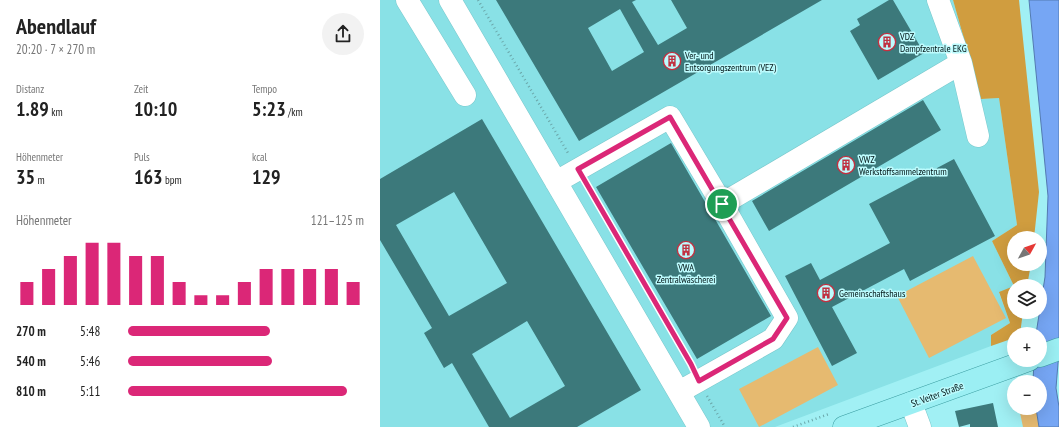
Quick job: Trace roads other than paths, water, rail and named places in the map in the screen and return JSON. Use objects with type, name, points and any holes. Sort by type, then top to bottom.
[{"type":"main road","points":[[1047,353],[1059,349]]},
{"type":"main road","name":"St. Veiter Straße","points":[[844,427],[1010,367]]},
{"type":"lane","points":[[407,0],[465,95]]},
{"type":"lane","points":[[450,0],[699,427]]},
{"type":"lane","points":[[938,0],[960,63],[978,136]]},
{"type":"lane","points":[[722,204],[960,63]]},
{"type":"lane","points":[[556,182],[670,117],[722,204],[787,318],[773,339],[679,392]]},
{"type":"lane","points":[[911,403],[920,427]]},
{"type":"place","name":"VDZ Dampfzentrale EKG","points":[[887,42]]},
{"type":"place","name":"Ver- und Entsorgungszentrum (VEZ)","points":[[672,61]]},
{"type":"place","name":"VWZ Werkstoffsammelzentrum","points":[[846,165]]},
{"type":"place","name":"VWA Zentralwäscherei","points":[[686,250]]},
{"type":"place","name":"Gemeinschaftshaus","points":[[826,293]]}]
